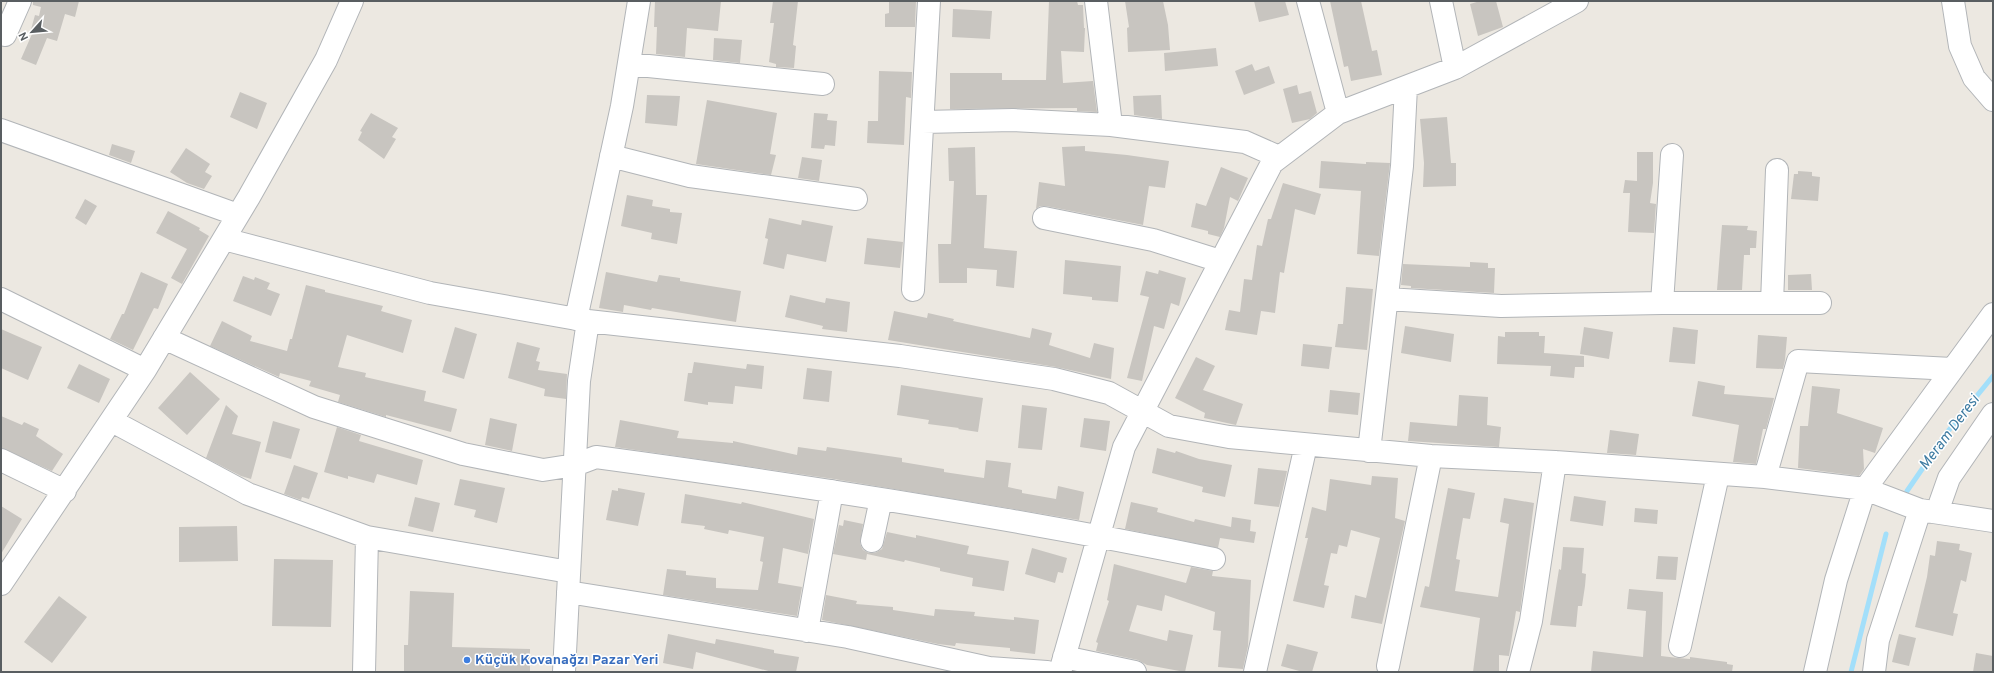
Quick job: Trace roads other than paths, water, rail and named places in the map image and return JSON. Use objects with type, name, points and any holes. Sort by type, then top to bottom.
[{"type":"street","points":[[5,35],[20,1]]},
{"type":"street","points":[[1,584],[145,370],[224,239],[326,60],[352,1]]},
{"type":"street","points":[[564,672],[582,320],[629,64],[639,1]]},
{"type":"street","points":[[914,290],[929,1]]},
{"type":"street","points":[[1096,1],[1111,125]]},
{"type":"street","points":[[1308,1],[1338,113]]},
{"type":"street","points":[[1441,1],[1455,68]]},
{"type":"street","points":[[1135,672],[1062,665],[1124,447],[1220,260],[1272,163],[1338,113],[1455,68],[1577,1]]},
{"type":"street","points":[[1953,1],[1960,46],[1974,78],[1993,100]]},
{"type":"street","points":[[629,64],[823,84]]},
{"type":"street","points":[[1369,450],[1402,166],[1406,87]]},
{"type":"street","points":[[923,122],[1013,120],[1111,125],[1245,142],[1279,157]]},
{"type":"street","points":[[1,130],[238,215]]},
{"type":"street","points":[[1662,303],[1672,155]]},
{"type":"street","points":[[611,156],[690,176],[856,199]]},
{"type":"street","points":[[1772,303],[1777,170]]},
{"type":"street","points":[[1044,218],[1153,240],[1220,260]]},
{"type":"street","points":[[224,239],[430,293],[582,320],[900,356],[1054,379],[1109,393],[1169,426],[1229,437],[1431,456],[1555,462],[1718,475],[1765,477],[1865,490],[1928,511],[1993,521]]},
{"type":"street","points":[[1,299],[145,370]]},
{"type":"street","points":[[1387,299],[1500,306],[1662,303],[1820,303]]},
{"type":"street","points":[[1815,672],[1836,580],[1865,490],[1993,314]]},
{"type":"street","points":[[164,338],[314,407],[463,454],[543,470],[575,465],[596,457],[774,481],[1098,535],[1214,559]]},
{"type":"street","points":[[1765,477],[1798,361],[1952,369]]},
{"type":"street","points":[[1874,672],[1878,640],[1928,511],[1993,414]]},
{"type":"street","points":[[112,421],[248,494],[367,537],[569,582],[807,631],[848,637],[989,668],[1047,672]]},
{"type":"street","points":[[1255,672],[1306,444]]},
{"type":"street","points":[[1388,666],[1431,456]]},
{"type":"street","points":[[1,460],[65,491]]},
{"type":"street","points":[[1518,672],[1531,621],[1555,462]]},
{"type":"street","points":[[1680,646],[1718,475]]},
{"type":"street","points":[[807,631],[832,491]]},
{"type":"street","points":[[872,541],[881,499]]},
{"type":"street","points":[[364,672],[367,537]]},
{"type":"waterway","name":"Meram Deresi","points":[[1907,491],[1949,430],[1993,376]]},
{"type":"waterway","name":"Meram Deresi","points":[[1851,672],[1886,534]]},
{"type":"place","name":"Küçük Kovanağzı Pazar Yeri","points":[[467,660]]}]
